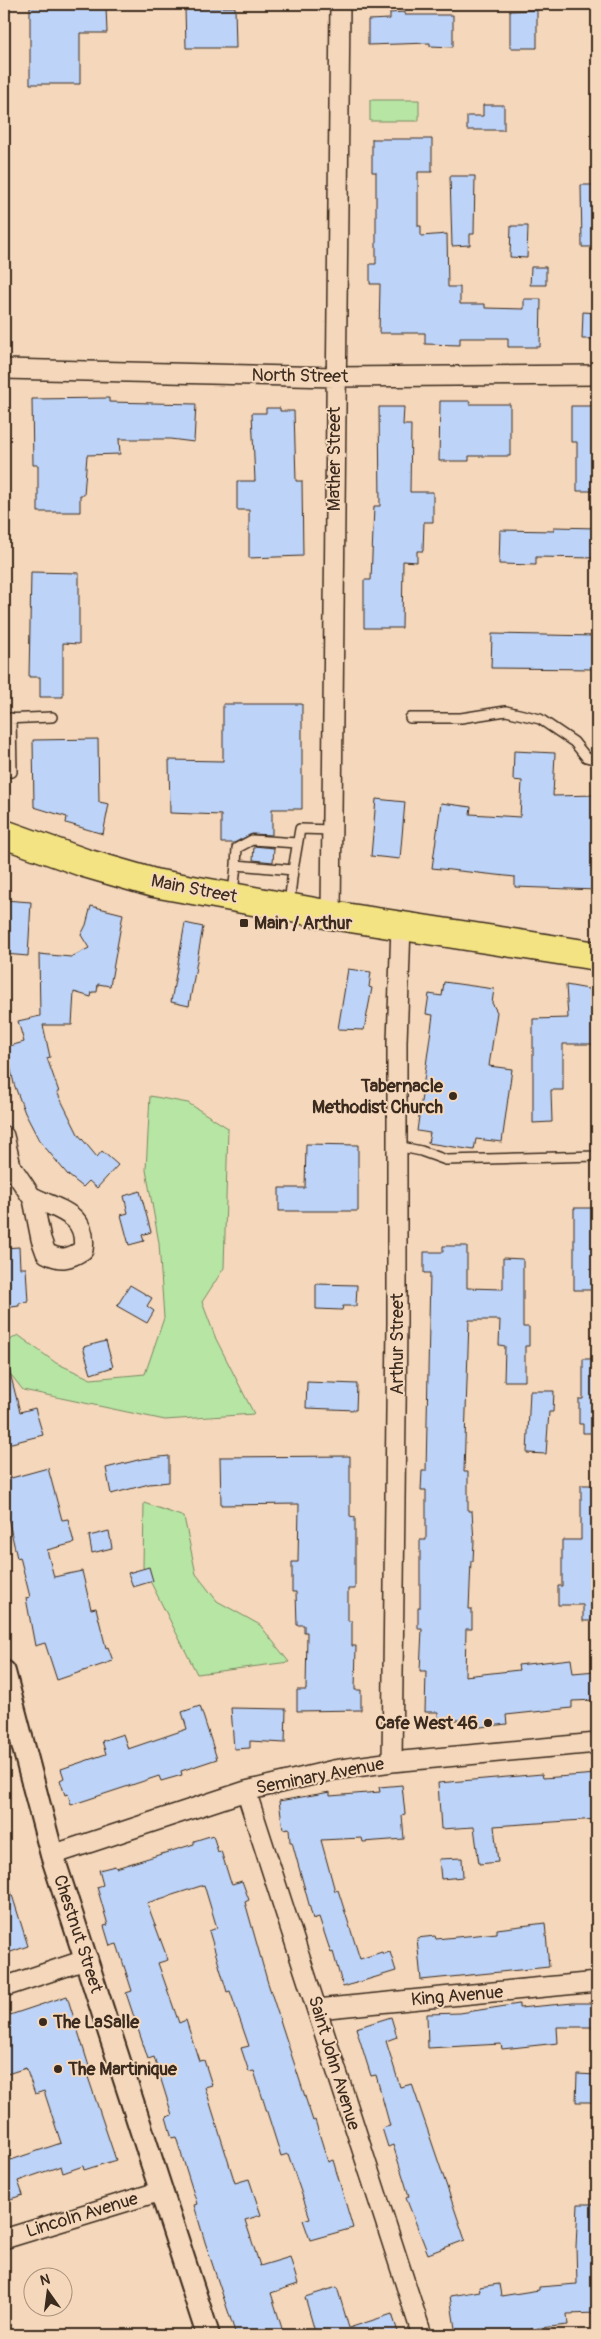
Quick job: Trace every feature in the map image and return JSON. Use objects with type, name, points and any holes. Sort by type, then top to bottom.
[{"type":"main road","name":"Main Street","points":[[4,834],[85,863],[154,882],[331,915],[597,956]]},
{"type":"street","name":"Mather Street","points":[[331,915],[340,4]]},
{"type":"street","name":"North Street","points":[[4,369],[335,377],[597,375]]},
{"type":"street","name":"Arthur Street","points":[[392,1762],[397,1146],[401,926]]},
{"type":"street","points":[[4,1136],[11,1166],[33,1199]]},
{"type":"street","name":"Chestnut Street","points":[[4,1672],[10,1729],[88,1959],[208,2335]]},
{"type":"street","name":"Seminary Avenue","points":[[52,1855],[246,1791],[334,1770],[392,1762],[597,1743]]},
{"type":"street","name":"Saint John Avenue","points":[[246,1791],[422,2335]]},
{"type":"street","points":[[4,1987],[88,1959]]},
{"type":"street","name":"King Avenue","points":[[317,2009],[597,1982]]},
{"type":"street","name":"Lincoln Avenue","points":[[4,2239],[161,2191]]},
{"type":"lane","points":[[410,718],[461,718],[506,711],[546,722],[574,742],[586,757],[597,760]]},
{"type":"lane","points":[[4,772],[12,772],[7,718],[52,717]]},
{"type":"lane","points":[[289,907],[300,829],[332,830]]},
{"type":"lane","points":[[232,897],[237,848],[252,840],[297,843]]},
{"type":"lane","points":[[236,865],[293,870]]},
{"type":"lane","points":[[397,1146],[421,1151],[446,1160],[597,1156]]},
{"type":"green space","points":[[370,100],[419,100],[419,121],[370,121]]},
{"type":"green space","points":[[150,1096],[188,1103],[228,1128],[224,1268],[202,1302],[216,1339],[254,1414],[165,1420],[23,1390],[4,1366],[4,1344],[18,1335],[56,1363],[91,1379],[145,1374],[164,1318],[159,1243],[146,1170]]},
{"type":"green space","points":[[144,1503],[184,1517],[196,1574],[217,1601],[260,1625],[289,1662],[197,1674],[143,1567]]},
{"type":"building","points":[[106,6],[107,33],[80,33],[80,84],[30,84],[30,7]]},
{"type":"building","points":[[235,7],[236,48],[186,48],[185,8]]},
{"type":"building","points":[[537,10],[537,48],[510,48],[510,11]]},
{"type":"building","points":[[405,12],[405,15],[453,15],[453,47],[430,46],[430,43],[368,45],[368,20],[390,19],[390,13]]},
{"type":"building","points":[[483,105],[504,105],[504,130],[467,130],[467,116],[483,116]]},
{"type":"building","points":[[372,139],[432,139],[432,172],[418,172],[418,226],[421,226],[421,236],[447,234],[448,287],[460,287],[460,304],[485,304],[485,308],[524,309],[524,299],[541,299],[540,347],[508,347],[508,338],[460,338],[460,345],[425,344],[425,333],[379,333],[380,284],[370,284],[370,264],[376,264],[376,172],[372,172]]},
{"type":"building","points":[[450,176],[475,176],[474,234],[470,234],[470,245],[452,246]]},
{"type":"building","points":[[581,185],[597,185],[597,247],[582,247]]},
{"type":"building","points":[[511,226],[528,226],[527,258],[510,257]]},
{"type":"building","points":[[531,267],[546,267],[546,285],[530,285]]},
{"type":"building","points":[[583,312],[597,313],[597,339],[582,339]]},
{"type":"building","points":[[109,398],[109,402],[196,404],[194,442],[170,439],[119,439],[120,454],[87,455],[84,495],[80,495],[80,512],[38,512],[38,465],[33,465],[32,399]]},
{"type":"building","points":[[440,401],[470,401],[469,404],[510,404],[510,456],[469,456],[469,461],[439,461]]},
{"type":"building","points":[[571,406],[597,406],[597,491],[577,491],[577,442],[571,442]]},
{"type":"building","points":[[379,407],[404,407],[403,425],[411,425],[410,492],[433,492],[433,522],[424,522],[423,551],[417,551],[417,562],[403,561],[402,628],[364,628],[364,580],[371,580],[374,506],[380,506]]},
{"type":"building","points":[[266,408],[294,411],[296,481],[302,481],[303,556],[249,558],[249,510],[237,510],[237,481],[255,481],[252,413],[266,413]]},
{"type":"building","points":[[554,527],[597,528],[597,558],[536,557],[536,565],[499,564],[500,530],[554,531]]},
{"type":"building","points":[[31,572],[79,573],[79,644],[63,643],[63,697],[40,697],[40,677],[29,677]]},
{"type":"building","points":[[492,634],[597,636],[597,669],[491,668]]},
{"type":"building","points":[[223,704],[302,704],[302,809],[272,809],[272,835],[252,834],[234,843],[221,843],[221,815],[170,813],[169,760],[223,761]]},
{"type":"building","points":[[98,739],[99,802],[109,804],[103,834],[66,823],[67,817],[34,807],[33,740]]},
{"type":"building","points":[[514,751],[555,753],[553,796],[597,795],[597,890],[515,887],[515,877],[432,868],[441,803],[471,807],[470,814],[520,817],[522,781],[513,780]]},
{"type":"building","points":[[376,799],[405,802],[400,859],[371,856]]},
{"type":"building","points":[[254,846],[274,848],[273,862],[253,860]]},
{"type":"building","points":[[4,900],[31,902],[28,956],[4,954]]},
{"type":"building","points":[[91,906],[123,914],[110,986],[98,984],[97,992],[92,992],[91,997],[74,992],[72,1025],[43,1025],[50,1057],[47,1058],[59,1092],[57,1092],[78,1134],[97,1157],[102,1151],[118,1165],[97,1188],[89,1181],[83,1187],[68,1175],[39,1140],[25,1113],[14,1084],[6,1047],[24,1042],[18,1021],[40,1016],[39,954],[71,957],[89,948],[81,935]]},
{"type":"building","points":[[185,923],[203,927],[189,1006],[171,1002]]},
{"type":"building","points":[[348,969],[371,972],[369,987],[372,988],[364,1030],[338,1029]]},
{"type":"building","points":[[444,982],[494,989],[492,1003],[497,1012],[489,1066],[512,1069],[502,1142],[476,1139],[474,1150],[428,1143],[430,1133],[417,1131],[433,1015],[426,1014],[429,994],[442,996]]},
{"type":"building","points":[[566,985],[594,990],[594,1016],[597,1016],[597,1044],[563,1044],[563,1090],[551,1090],[552,1122],[533,1123],[533,1019],[568,1018]]},
{"type":"building","points":[[306,1144],[358,1145],[358,1211],[279,1211],[279,1188],[305,1188]]},
{"type":"building","points":[[140,1191],[151,1232],[142,1235],[144,1241],[129,1245],[121,1215],[128,1213],[124,1196]]},
{"type":"building","points":[[574,1208],[597,1208],[597,1290],[574,1290]]},
{"type":"building","points":[[443,1246],[467,1246],[467,1288],[503,1289],[503,1258],[523,1259],[523,1327],[529,1327],[529,1346],[525,1346],[525,1381],[504,1381],[505,1346],[499,1345],[500,1320],[469,1320],[464,1472],[468,1472],[468,1511],[472,1511],[474,1541],[473,1561],[471,1561],[469,1609],[472,1609],[472,1629],[466,1629],[465,1676],[519,1670],[518,1665],[571,1659],[573,1673],[596,1671],[597,1700],[572,1701],[572,1708],[506,1715],[507,1724],[472,1728],[472,1720],[438,1720],[438,1712],[425,1712],[426,1671],[420,1671],[422,1629],[418,1629],[418,1608],[420,1608],[420,1540],[426,1540],[426,1490],[421,1490],[422,1471],[426,1471],[430,1273],[424,1273],[424,1252],[443,1252]]},
{"type":"building","points":[[19,1247],[20,1268],[26,1268],[28,1302],[19,1303],[19,1306],[4,1308],[4,1248]]},
{"type":"building","points":[[316,1284],[357,1285],[356,1306],[343,1306],[342,1310],[316,1309]]},
{"type":"building","points":[[130,1285],[152,1298],[147,1306],[154,1311],[147,1323],[117,1306]]},
{"type":"building","points":[[106,1341],[113,1367],[91,1374],[83,1347]]},
{"type":"building","points":[[583,1359],[597,1359],[597,1433],[583,1433],[583,1424],[579,1424],[579,1399],[583,1399]]},
{"type":"building","points":[[9,1369],[20,1412],[35,1408],[43,1435],[4,1445],[4,1370]]},
{"type":"building","points":[[307,1382],[357,1384],[356,1410],[306,1408]]},
{"type":"building","points":[[530,1391],[554,1391],[553,1412],[549,1412],[546,1454],[527,1453]]},
{"type":"building","points":[[169,1456],[169,1482],[149,1484],[111,1494],[106,1468],[142,1459]]},
{"type":"building","points":[[350,1456],[350,1516],[355,1517],[355,1589],[348,1589],[348,1621],[352,1621],[352,1646],[356,1646],[355,1690],[361,1690],[361,1710],[297,1711],[297,1690],[306,1690],[307,1632],[304,1632],[304,1625],[297,1625],[296,1592],[292,1592],[292,1562],[298,1562],[299,1504],[221,1505],[220,1457]]},
{"type":"building","points":[[48,1468],[62,1520],[68,1519],[74,1543],[47,1550],[54,1577],[82,1571],[91,1609],[96,1608],[106,1648],[108,1647],[113,1661],[57,1680],[45,1643],[35,1646],[26,1598],[30,1597],[20,1557],[17,1558],[4,1500],[4,1480]]},
{"type":"building","points":[[581,1485],[597,1485],[597,1621],[583,1621],[583,1605],[558,1605],[558,1586],[562,1586],[562,1540],[581,1540]]},
{"type":"building","points":[[109,1531],[112,1548],[92,1553],[89,1536]]},
{"type":"building","points":[[149,1567],[153,1581],[133,1587],[128,1573]]},
{"type":"building","points":[[200,1706],[217,1759],[181,1771],[182,1775],[161,1781],[159,1776],[71,1805],[68,1794],[65,1795],[60,1780],[64,1778],[61,1769],[106,1754],[102,1741],[123,1734],[128,1749],[187,1729],[182,1712]]},
{"type":"building","points":[[231,1708],[286,1709],[285,1743],[250,1741],[250,1748],[234,1749]]},
{"type":"building","points":[[542,1774],[543,1778],[597,1774],[597,1819],[494,1826],[498,1862],[479,1864],[474,1827],[441,1829],[438,1783]]},
{"type":"building","points":[[402,1785],[405,1814],[402,1815],[404,1839],[363,1842],[362,1838],[321,1840],[335,1891],[338,1890],[360,1959],[382,1952],[383,1954],[390,1952],[396,1971],[343,1987],[333,1952],[331,1953],[319,1917],[313,1919],[292,1842],[290,1842],[289,1828],[283,1829],[279,1801],[330,1792],[330,1796],[380,1792],[379,1787]]},
{"type":"building","points":[[213,1835],[218,1852],[221,1851],[232,1884],[242,1881],[249,1900],[245,1902],[267,1980],[328,2162],[333,2160],[353,2228],[310,2240],[303,2220],[310,2218],[288,2154],[281,2156],[254,2071],[249,2072],[241,2048],[249,2046],[230,1991],[227,1992],[209,1931],[217,1928],[204,1885],[147,1903],[168,1960],[158,1963],[179,2023],[186,2020],[199,2061],[204,2060],[212,2085],[205,2087],[235,2183],[249,2179],[261,2215],[245,2220],[260,2266],[290,2257],[298,2284],[271,2293],[284,2335],[236,2335],[205,2242],[194,2205],[197,2204],[176,2137],[172,2138],[166,2117],[172,2115],[154,2057],[148,2059],[126,1993],[132,1991],[117,1944],[110,1946],[104,1926],[108,1925],[97,1887],[103,1885],[99,1870],[115,1866],[116,1868],[194,1844],[194,1841]]},
{"type":"building","points":[[462,1858],[463,1877],[441,1879],[439,1859]]},
{"type":"building","points":[[7,1879],[28,1946],[8,1953],[4,1940],[4,1880]]},
{"type":"building","points":[[545,1923],[549,1967],[421,1980],[417,1938],[435,1936],[436,1939],[497,1933],[497,1929]]},
{"type":"building","points":[[67,1996],[92,2076],[88,2077],[116,2160],[84,2170],[83,2166],[63,2173],[61,2166],[18,2181],[23,2195],[4,2201],[4,2148],[6,2147],[11,2160],[61,2143],[44,2091],[35,2094],[26,2068],[4,2075],[4,2017]]},
{"type":"building","points":[[573,2003],[597,2003],[597,2027],[557,2027],[558,2043],[502,2049],[501,2044],[428,2048],[427,2014],[460,2013],[519,2004],[519,2008]]},
{"type":"building","points":[[391,2017],[397,2037],[386,2041],[400,2087],[412,2084],[465,2240],[428,2254],[406,2198],[409,2196],[393,2145],[388,2147],[382,2128],[390,2126],[376,2075],[371,2076],[356,2028]]},
{"type":"building","points":[[577,2074],[597,2075],[597,2102],[576,2102]]},
{"type":"building","points":[[578,2204],[597,2204],[597,2313],[567,2314],[568,2325],[531,2329],[531,2333],[518,2335],[456,2335],[450,2296],[480,2291],[479,2287],[499,2284],[501,2296],[539,2290],[539,2287],[577,2284]]},
{"type":"building","points":[[337,2287],[349,2328],[392,2314],[399,2335],[316,2335],[305,2297]]},
{"type":"place","name":"Main / Arthur","points":[[244,923]]},
{"type":"place","name":"Tabernacle Methodist Church","points":[[453,1096]]},
{"type":"place","name":"Cafe West 46","points":[[488,1723]]},
{"type":"place","name":"The LaSalle","points":[[43,2022]]},
{"type":"place","name":"The Martinique","points":[[58,2069]]}]
